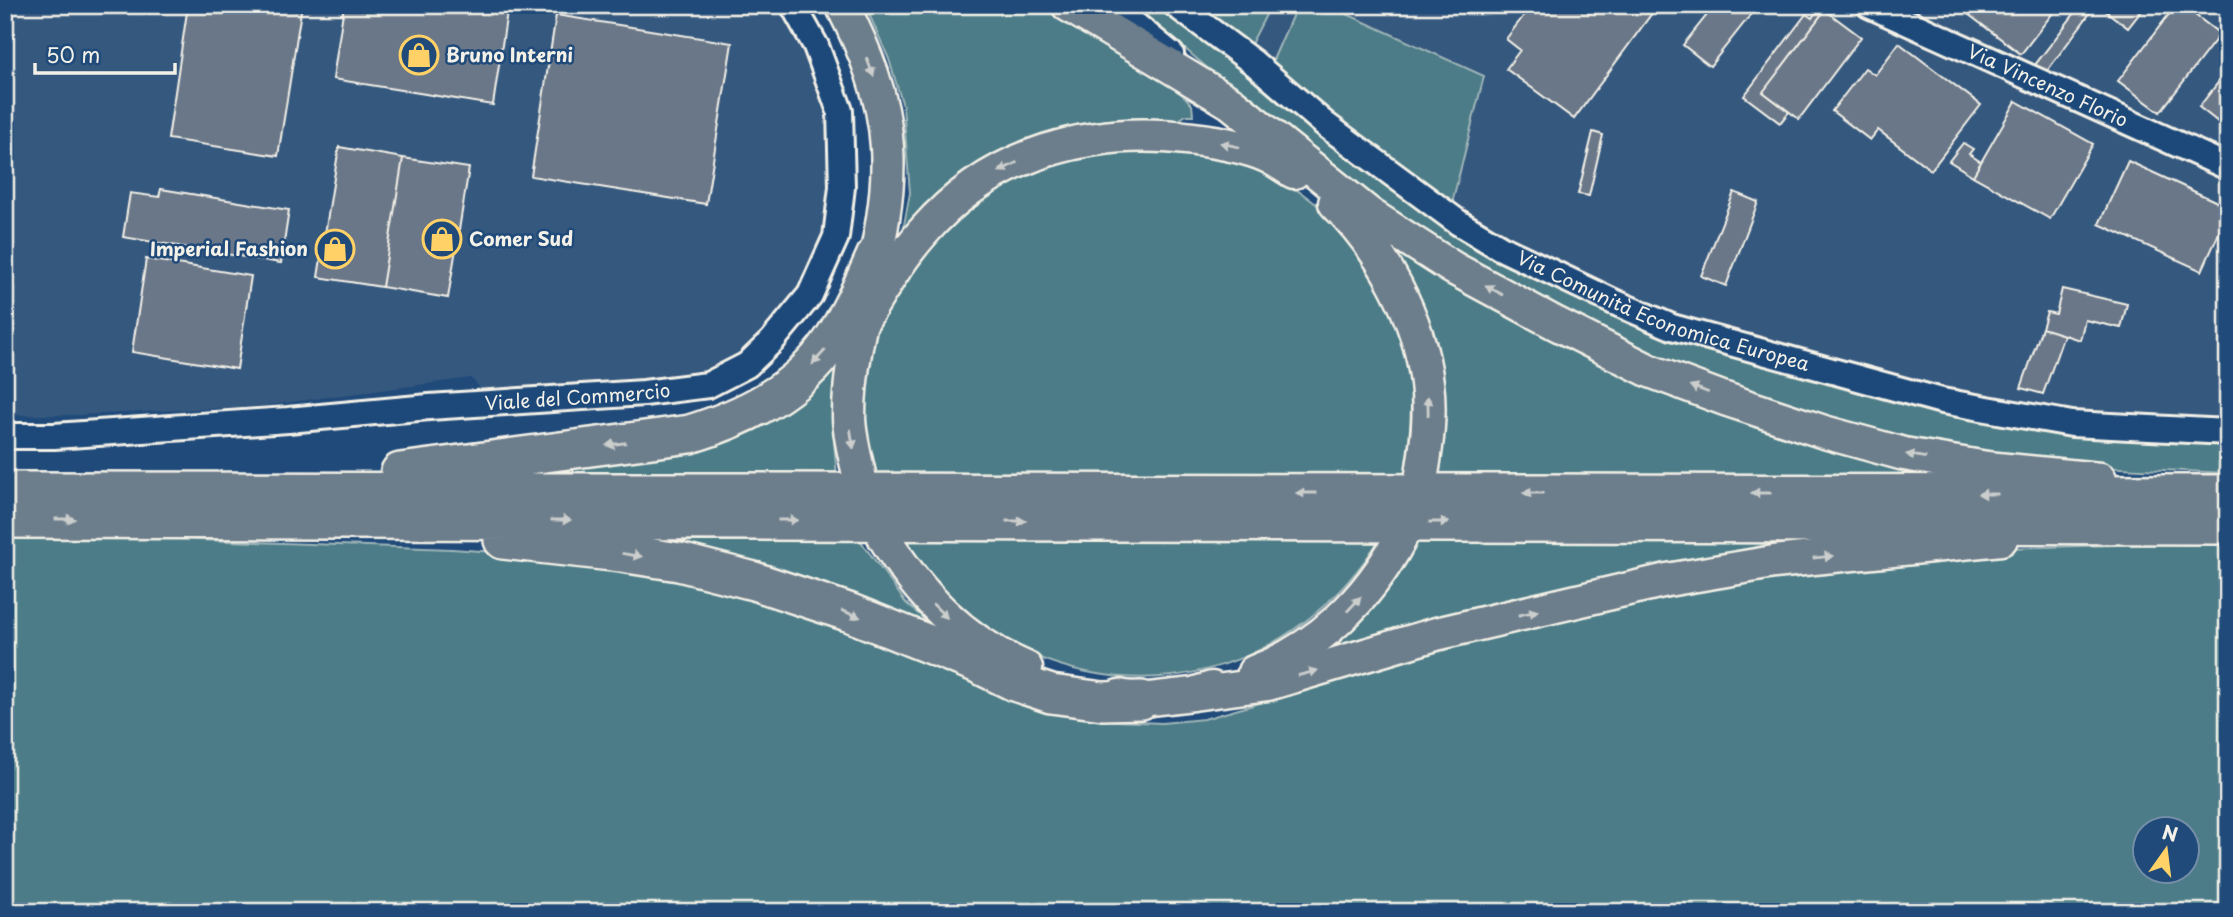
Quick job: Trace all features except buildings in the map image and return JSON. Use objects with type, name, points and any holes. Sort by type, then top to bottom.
[{"type":"highway","points":[[77,491],[168,482],[380,475],[690,434],[761,406],[812,365],[831,343],[851,310],[876,255]]},
{"type":"highway","points":[[5,491],[2228,494]]},
{"type":"highway","points":[[125,518],[236,532],[422,534],[505,540],[679,562],[754,581],[848,612],[952,653],[1015,682],[1051,694],[1103,701],[1141,700]]},
{"type":"highway","points":[[5,519],[2228,525]]},
{"type":"main road","points":[[842,5],[868,61],[878,91],[885,120],[887,150],[884,211],[853,366],[849,418],[859,474]]},
{"type":"main road","points":[[1068,5],[1231,103],[1369,214],[1454,268],[1650,371],[1824,432],[1904,454],[1987,468],[2084,478],[2228,482]]},
{"type":"main road","points":[[1258,125],[1295,172]]},
{"type":"main road","points":[[862,324],[894,269],[925,230],[965,194],[995,173],[1039,153],[1086,139],[1135,134],[1159,135],[1236,146],[1267,156],[1324,192],[1369,214]]},
{"type":"main road","points":[[1324,192],[1347,215],[1383,265],[1415,334],[1427,382],[1428,428],[1422,474]]},
{"type":"main road","points":[[884,537],[899,562],[927,598],[978,642],[1038,673],[1088,689],[1141,700],[1268,684],[1436,634],[1667,580],[1774,562],[2000,539],[2228,534]]},
{"type":"main road","points":[[1193,694],[1259,671],[1298,651],[1316,638],[1364,594],[1400,539]]},
{"type":"street","name":"Viale del Commercio","points":[[5,436],[54,436],[644,393],[708,385],[747,365],[772,341],[810,295],[836,237],[842,187],[840,111],[816,46],[793,5]]},
{"type":"street","points":[[1111,5],[1231,103]]},
{"type":"street","name":"Via Comunità Economica Europea","points":[[1176,5],[1254,63],[1326,125],[1459,223],[1501,248],[1672,327],[1942,401],[2072,424],[2228,432]]},
{"type":"street","name":"Via Vincenzo Florio","points":[[1869,5],[2228,167]]},
{"type":"shaded area","points":[[5,5],[778,5],[797,32],[829,115],[829,210],[806,276],[773,325],[742,355],[714,371],[666,378],[483,391],[471,378],[262,406],[81,415],[5,415]]},
{"type":"shaded area","points":[[1163,5],[2228,5],[2228,440],[1926,402],[1516,263]]},
{"type":"green space","points":[[865,5],[1047,5],[1156,74],[1185,97],[1192,105],[1193,115],[1186,115],[1179,120],[1115,121],[1083,125],[1046,135],[928,208],[903,230],[910,193],[903,106],[889,59]]},
{"type":"green space","points":[[1134,5],[1163,5],[1477,243],[1836,378],[2228,440],[2228,473],[2054,465],[1916,447],[1641,357],[1466,265],[1282,132]]},
{"type":"green space","points":[[1191,5],[1271,5],[1248,50]]},
{"type":"green space","points":[[1297,5],[1327,5],[1484,76],[1451,207],[1269,69]]},
{"type":"green space","points":[[1116,148],[1227,157],[1266,171],[1303,194],[1332,220],[1359,252],[1392,307],[1411,370],[1414,413],[1405,477],[876,478],[868,450],[865,421],[868,362],[875,333],[900,280],[936,240],[971,208],[1001,186],[1043,166]]},
{"type":"green space","points":[[1404,248],[1473,292],[1984,478],[1437,480],[1391,254]]},
{"type":"green space","points":[[842,349],[835,391],[833,430],[837,477],[507,479],[497,468],[694,442]]},
{"type":"green space","points":[[5,533],[109,534],[198,540],[452,549],[609,560],[655,567],[852,628],[1027,702],[1078,717],[1162,723],[1204,719],[1374,664],[1625,599],[1971,549],[2228,542],[2228,912],[5,912]]},
{"type":"green space","points":[[569,534],[857,536],[906,603],[929,623],[920,631]]},
{"type":"green space","points":[[1911,534],[1733,556],[1537,594],[1444,617],[1337,652],[1332,645],[1418,536]]},
{"type":"green space","points":[[900,535],[1382,535],[1346,584],[1304,623],[1256,652],[1204,670],[1150,678],[1094,674],[1039,657],[985,629],[949,598]]},
{"type":"place","name":"Bruno Interni","points":[[419,55]]},
{"type":"place","name":"Comer Sud","points":[[442,239]]},
{"type":"place","name":"Imperial Fashion","points":[[335,249]]}]
